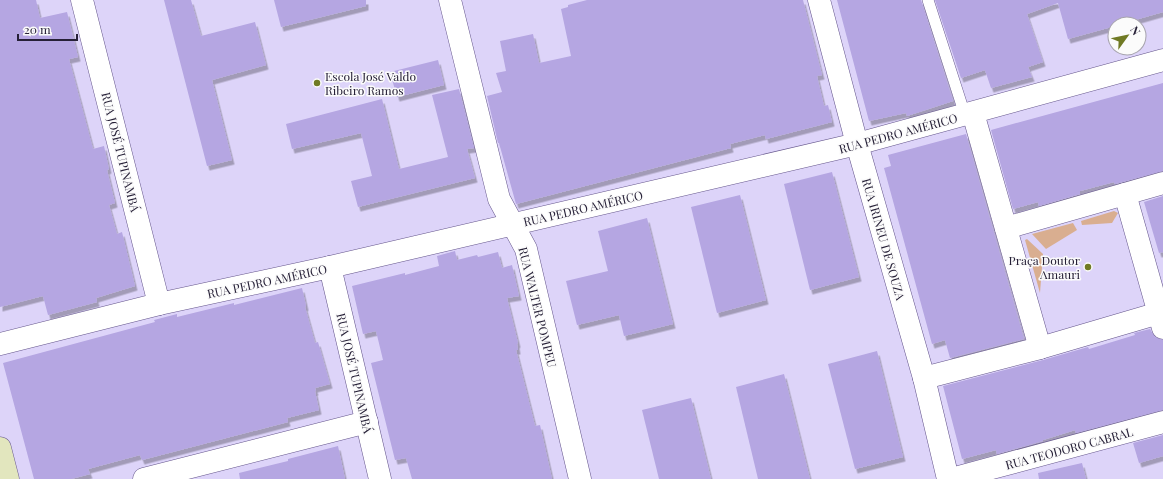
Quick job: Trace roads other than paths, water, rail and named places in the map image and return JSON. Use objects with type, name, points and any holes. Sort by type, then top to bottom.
[{"type":"main road","points":[[0,448],[8,479]]},
{"type":"street","name":"RUA JOSÉ TUPINAMBÁ","points":[[82,0],[159,304]]},
{"type":"street","name":"RUA WALTER POMPEU","points":[[450,0],[499,199],[526,249],[580,479]]},
{"type":"street","name":"RUA IRINEU DE SOUZA","points":[[819,0],[857,144],[924,378],[950,479]]},
{"type":"street","name":"RUA PEDRO AMÉRICO","points":[[0,344],[159,304],[330,267],[857,144],[1163,60]]},
{"type":"street","points":[[969,114],[1006,228],[1040,348]]},
{"type":"street","points":[[1006,228],[1163,183]]},
{"type":"street","points":[[924,378],[1040,348],[1161,321],[1125,194]]},
{"type":"street","name":"RUA JOSÉ TUPINAMBÁ","points":[[330,267],[380,479]]},
{"type":"street","points":[[144,479],[367,422]]},
{"type":"street","name":"RUA TEODORO CABRAL","points":[[950,479],[1163,422]]},
{"type":"lane","points":[[928,0],[969,114]]},
{"type":"place","name":"Escola José Valdo Ribeiro Ramos","points":[[317,83]]},
{"type":"place","name":"Praça Doutor Amauri","points":[[1088,267]]}]
